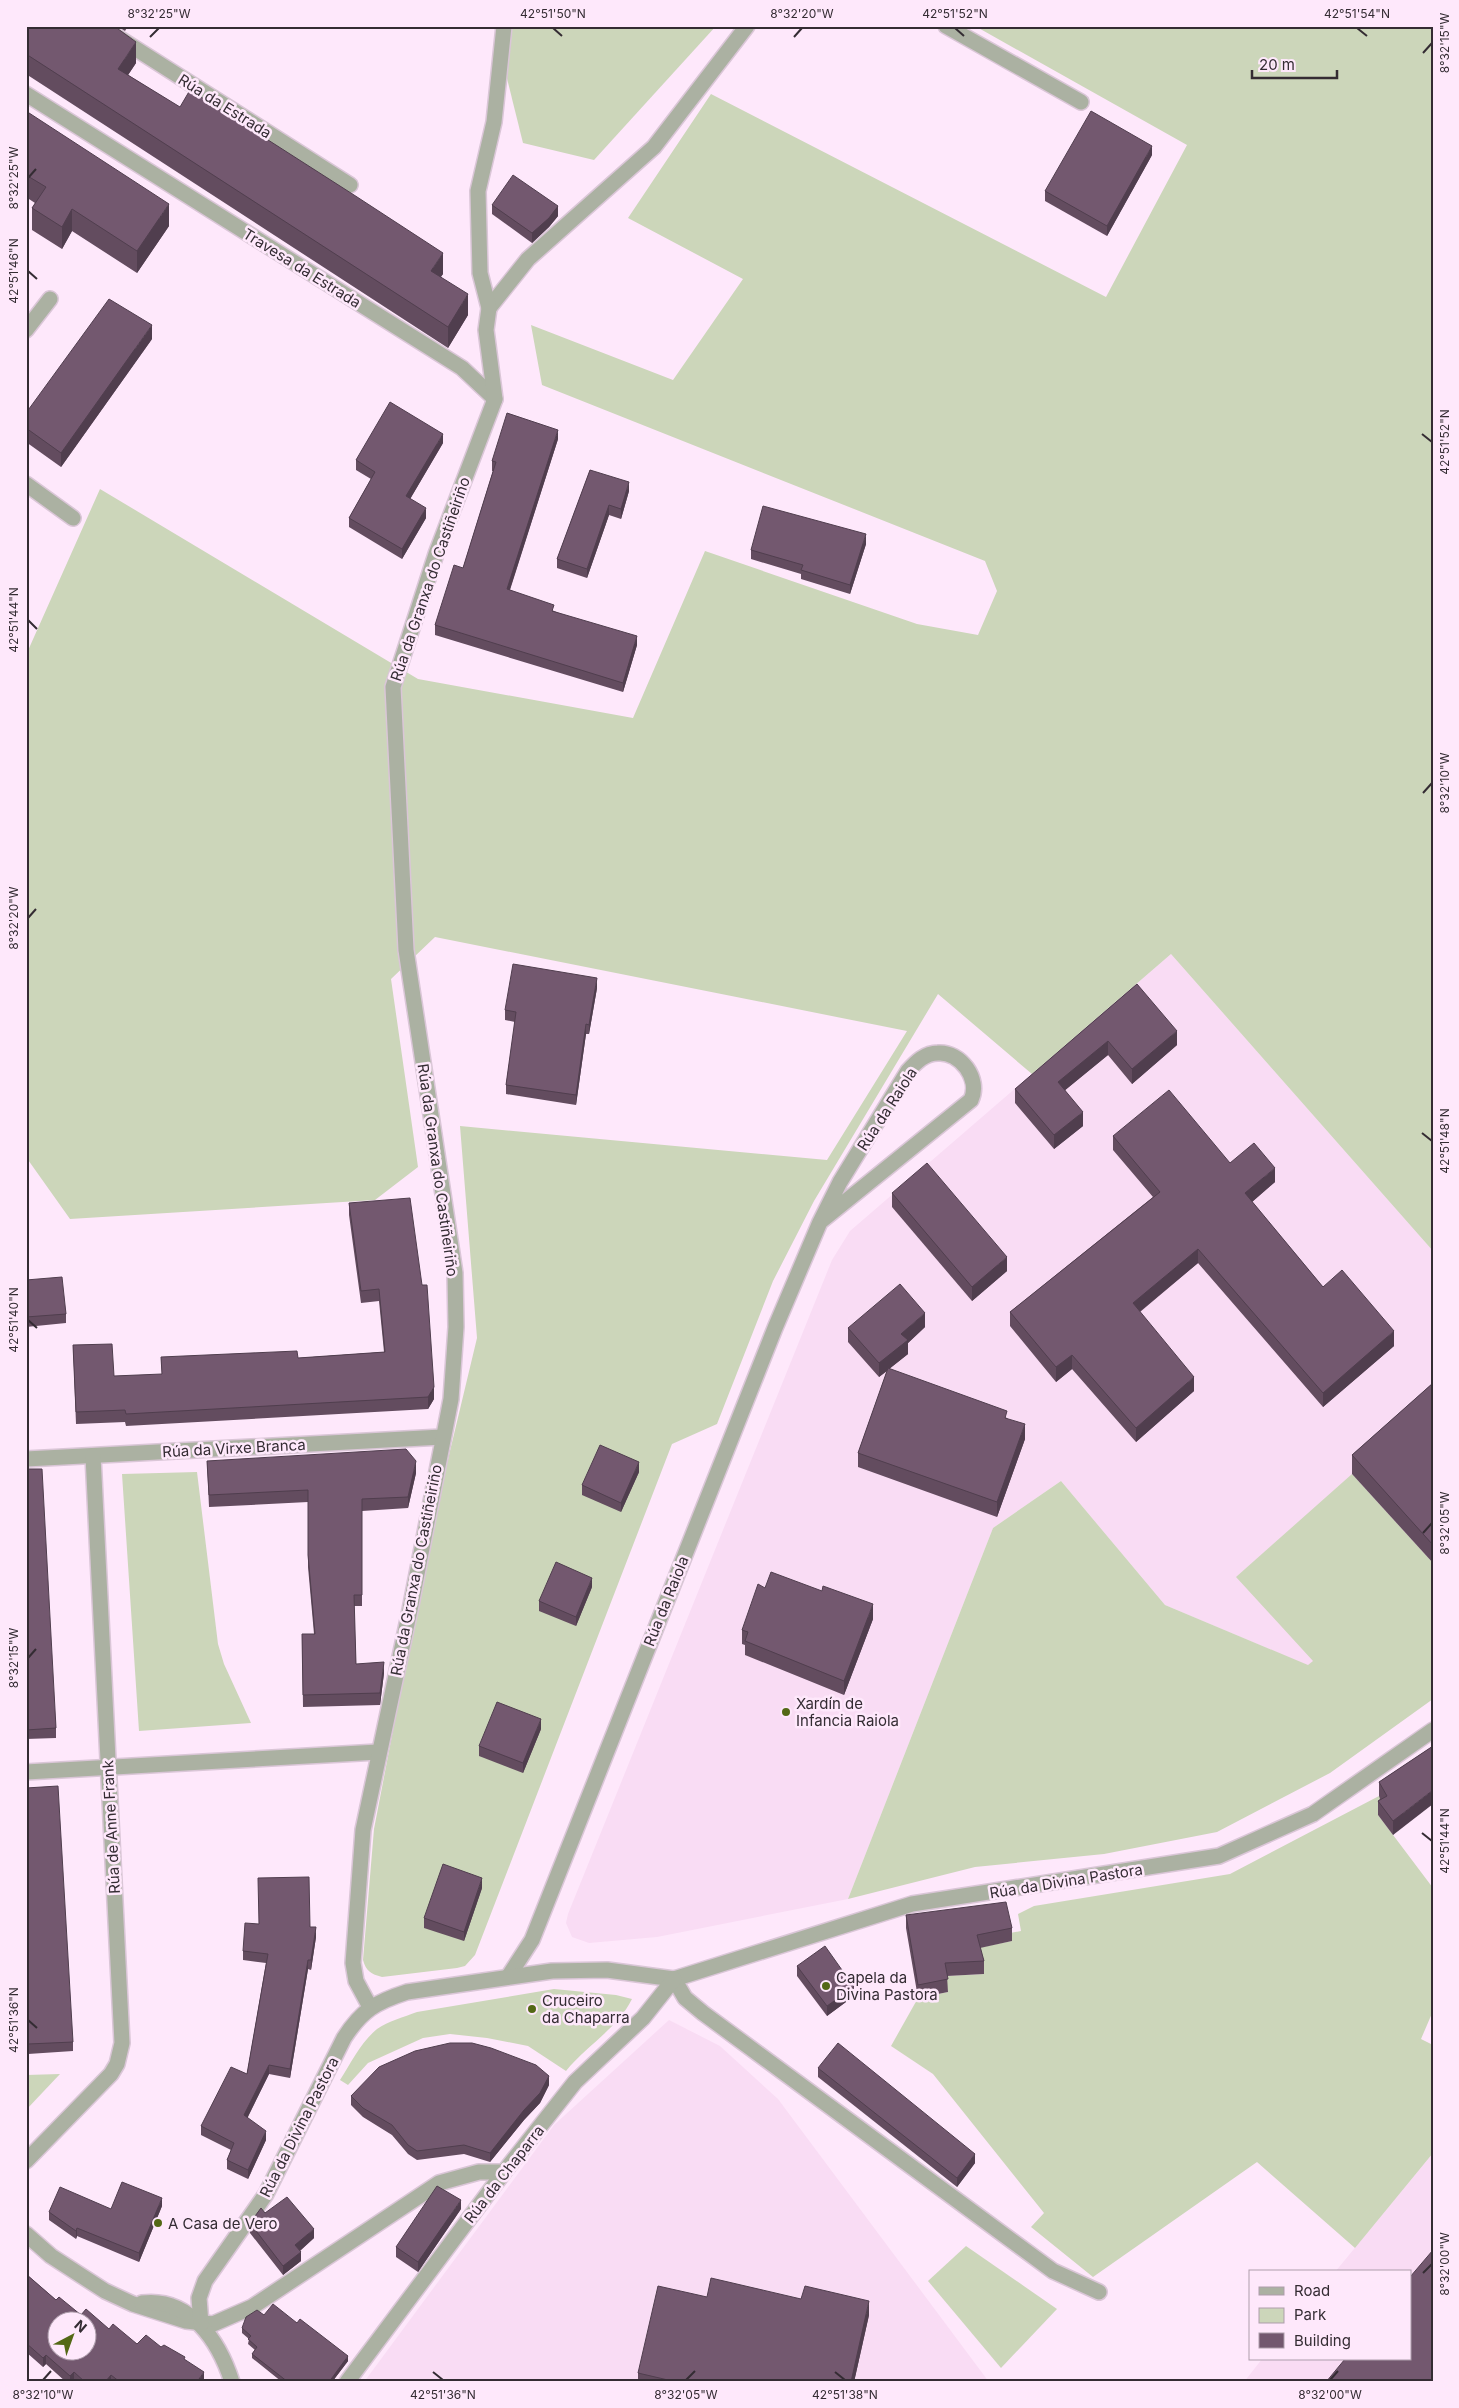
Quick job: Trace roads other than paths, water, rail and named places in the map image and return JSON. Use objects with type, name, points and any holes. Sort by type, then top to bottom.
[{"type":"street","name":"Rúa da Estrada","points":[[100,26],[350,185]]},
{"type":"street","points":[[495,399],[486,330],[489,308],[480,273],[478,191],[494,122],[504,26]]},
{"type":"street","points":[[489,308],[528,259],[654,147],[747,26]]},
{"type":"street","points":[[946,26],[1081,102]]},
{"type":"street","name":"Travesa da Estrada","points":[[26,94],[462,368],[495,399]]},
{"type":"street","points":[[26,330],[50,299]]},
{"type":"street","name":"Rúa da Granxa do Castiñeiriño","points":[[370,2008],[356,1980],[353,1963],[363,1830],[378,1752],[410,1610],[442,1437],[451,1399],[456,1327],[455,1273],[406,950],[393,687],[436,554],[495,399]]},
{"type":"street","points":[[26,484],[73,518]]},
{"type":"street","name":"Rúa da Raiola","points":[[508,1978],[532,1940],[775,1328],[820,1222],[840,1182],[908,1072],[921,1058],[936,1052],[959,1060],[972,1076],[974,1093],[971,1100],[820,1222]]},
{"type":"street","name":"Rúa da Virxe Branca","points":[[26,1459],[442,1437]]},
{"type":"street","name":"Rúa de Anne Frank","points":[[26,2161],[111,2074],[121,2054],[122,2032],[93,1456]]},
{"type":"street","name":"Rúa da Divina Pastora","points":[[201,2324],[199,2298],[205,2281],[266,2194],[344,2038],[356,2020],[370,2008],[385,1999],[407,1992],[552,1971],[607,1970],[674,1979],[912,1904],[1219,1856],[1313,1814],[1433,1730]]},
{"type":"street","points":[[26,1772],[378,1752]]},
{"type":"street","points":[[674,1979],[685,1998],[703,2012],[1037,2260],[1071,2281],[1099,2292]]},
{"type":"street","name":"Rúa da Chaparra","points":[[347,2382],[504,2172],[575,2082],[643,2018],[674,1979]]},
{"type":"street","points":[[26,2234],[51,2256],[75,2273],[133,2304],[201,2324],[213,2324],[252,2307],[439,2183],[479,2172],[504,2172]]},
{"type":"street","points":[[201,2324],[218,2349],[234,2379]]},
{"type":"place","name":"Xardín de Infancia Raiola","points":[[786,1712]]},
{"type":"place","name":"Capela da Divina Pastora","points":[[826,1986]]},
{"type":"place","name":"Cruceiro da Chaparra","points":[[532,2009]]},
{"type":"place","name":"A Casa de Vero","points":[[158,2223]]}]
